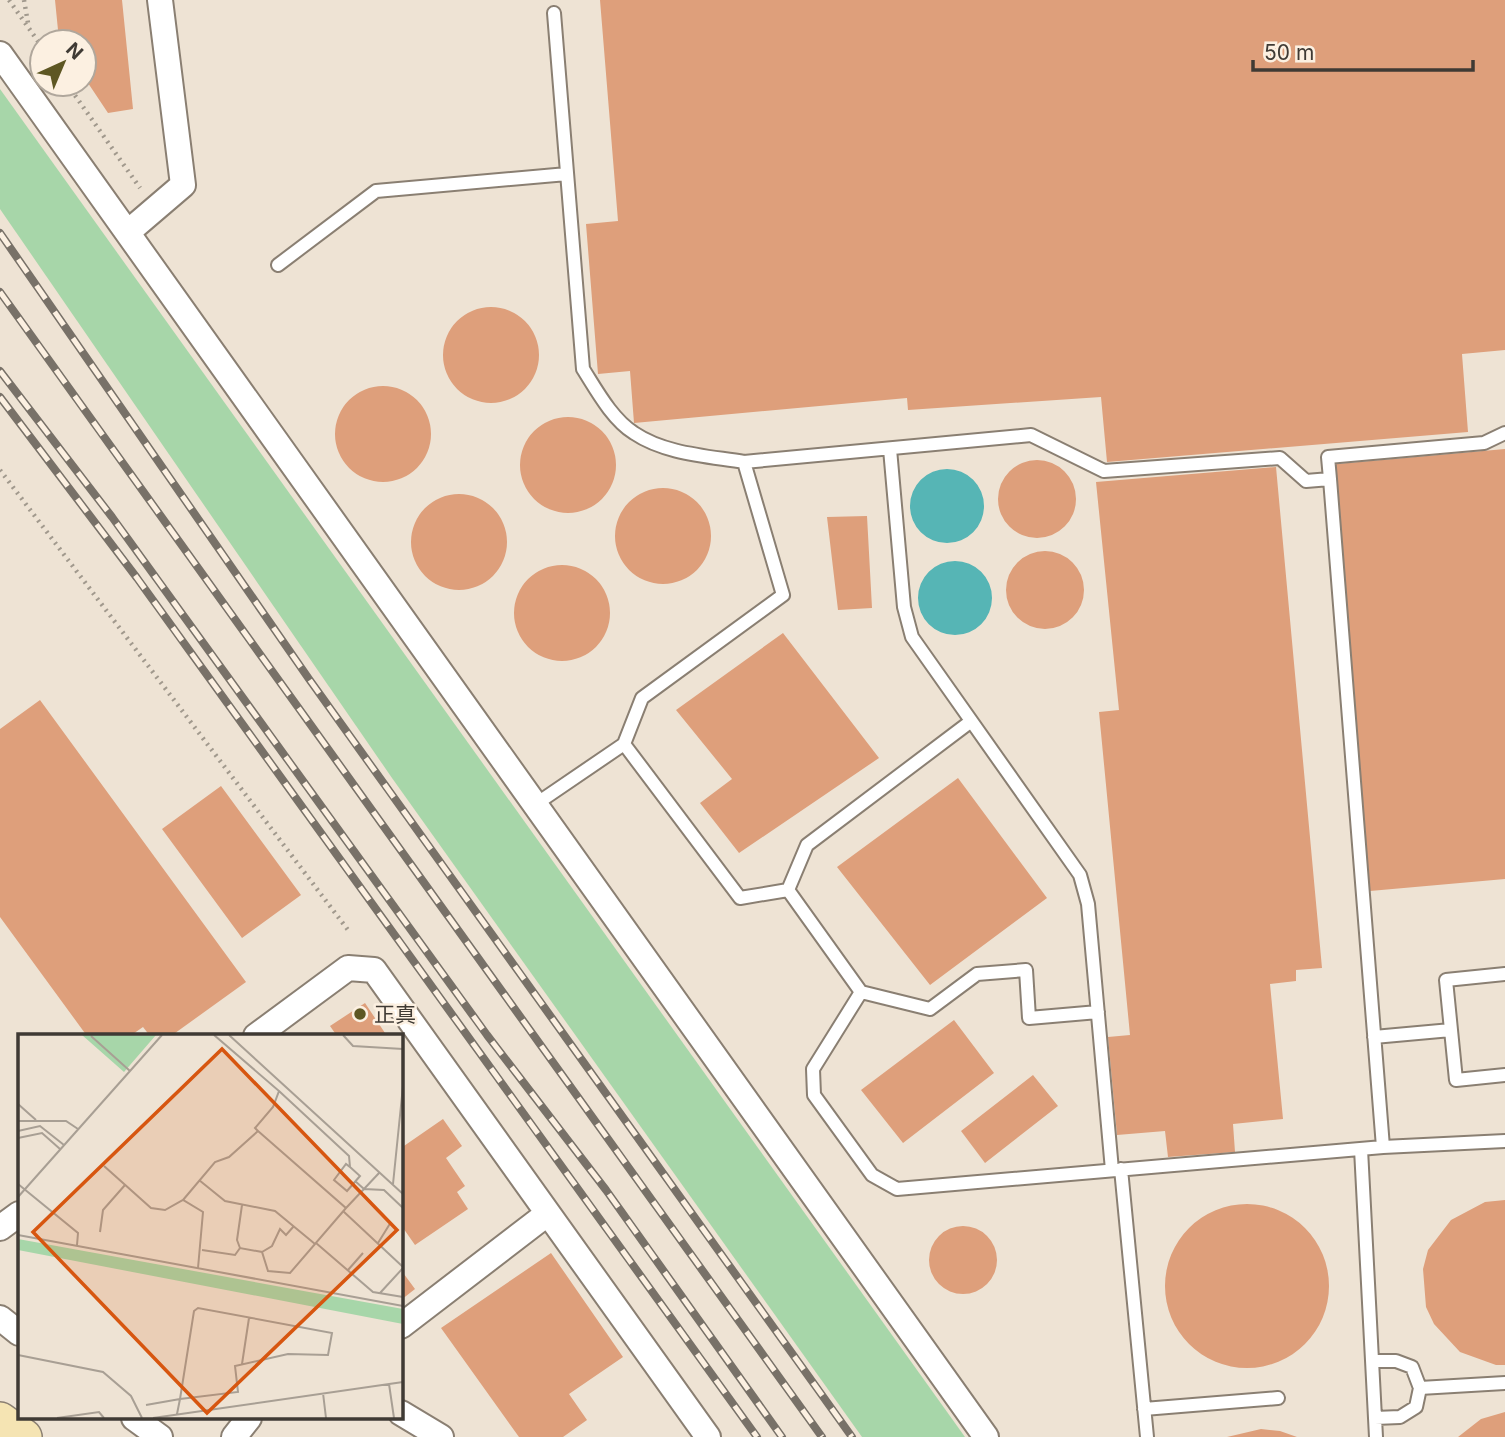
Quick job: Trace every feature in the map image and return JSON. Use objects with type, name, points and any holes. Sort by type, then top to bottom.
[{"type":"street","points":[[128,232],[183,185],[160,0]]},
{"type":"street","points":[[0,54],[986,1437]]},
{"type":"street","points":[[259,1034],[348,968],[374,970],[708,1437]]},
{"type":"street","points":[[402,1325],[547,1214]]},
{"type":"street","points":[[0,1228],[18,1215]]},
{"type":"street","points":[[0,1318],[18,1332]]},
{"type":"street","points":[[402,1414],[441,1437]]},
{"type":"street","points":[[0,1420],[24,1437]]},
{"type":"street","points":[[137,1420],[160,1437]]},
{"type":"street","points":[[234,1437],[247,1420]]},
{"type":"lane","points":[[554,13],[583,369],[607,406],[633,433],[666,448],[744,462],[1031,435],[1104,471],[1280,458],[1306,481],[1330,479]]},
{"type":"lane","points":[[278,265],[376,191],[567,174]]},
{"type":"lane","points":[[1383,1147],[1328,457],[1484,443],[1505,433]]},
{"type":"lane","points":[[890,449],[904,607],[912,637],[1080,875],[1088,904],[1147,1437]]},
{"type":"lane","points":[[536,804],[624,744],[642,698],[783,595],[744,462]]},
{"type":"lane","points":[[788,890],[807,845],[971,722]]},
{"type":"lane","points":[[624,744],[740,898],[788,890]]},
{"type":"lane","points":[[788,890],[861,992],[930,1009],[977,974],[1026,970],[1029,1018],[1098,1012]]},
{"type":"lane","points":[[1505,974],[1446,980],[1455,1080],[1505,1075]]},
{"type":"lane","points":[[861,992],[813,1069],[814,1095],[872,1175],[897,1189],[1383,1147],[1505,1141]]},
{"type":"lane","points":[[1374,1037],[1451,1030]]},
{"type":"lane","points":[[1362,1149],[1376,1437]]},
{"type":"lane","points":[[1372,1361],[1396,1361],[1412,1367],[1420,1388],[1416,1408],[1400,1417],[1375,1418]]},
{"type":"lane","points":[[1420,1388],[1505,1383]]},
{"type":"lane","points":[[1144,1409],[1278,1398]]},
{"type":"path","points":[[9,0],[28,27]]},
{"type":"path","points":[[24,0],[28,27]]},
{"type":"path","points":[[77,98],[154,209]]},
{"type":"path","points":[[0,470],[348,930]]},
{"type":"green space","points":[[0,89],[965,1437],[862,1437],[392,778],[0,209]]},
{"type":"water","points":[[947,469],[961,472],[973,480],[981,492],[984,506],[981,520],[973,532],[961,540],[947,543],[933,540],[921,532],[913,520],[910,506],[913,492],[921,480],[933,472]]},
{"type":"water","points":[[955,561],[969,564],[981,572],[989,584],[992,598],[989,612],[981,624],[969,632],[955,635],[941,632],[929,624],[921,612],[918,598],[921,584],[929,572],[941,564]]},
{"type":"building","points":[[55,0],[122,0],[133,109],[108,113],[98,98],[98,28],[58,28]]},
{"type":"building","points":[[600,0],[1505,0],[1505,350],[1462,354],[1468,432],[1107,462],[1101,397],[908,410],[907,398],[634,423],[630,371],[598,374],[586,224],[618,221]]},
{"type":"building","points":[[491,307],[509,311],[525,321],[535,337],[539,355],[535,373],[525,389],[509,399],[491,403],[473,399],[457,389],[447,373],[443,355],[447,337],[457,321],[473,311]]},
{"type":"building","points":[[383,386],[401,390],[417,400],[427,416],[431,434],[427,452],[417,468],[401,478],[383,482],[365,478],[349,468],[339,452],[335,434],[339,416],[349,400],[365,390]]},
{"type":"building","points":[[568,417],[586,421],[602,431],[612,447],[616,465],[612,483],[602,499],[586,509],[568,513],[550,509],[534,499],[524,483],[520,465],[524,447],[534,431],[550,421]]},
{"type":"building","points":[[1505,449],[1505,879],[1370,891],[1336,464]]},
{"type":"building","points":[[1037,460],[1052,463],[1065,471],[1073,484],[1076,499],[1073,514],[1065,527],[1052,535],[1037,538],[1022,535],[1009,527],[1001,514],[998,499],[1001,484],[1009,471],[1022,463]]},
{"type":"building","points":[[1276,467],[1322,968],[1296,970],[1296,981],[1270,984],[1283,1119],[1233,1124],[1235,1152],[1168,1157],[1165,1131],[1117,1135],[1108,1037],[1130,1035],[1099,712],[1119,710],[1096,482]]},
{"type":"building","points":[[663,488],[681,492],[697,502],[707,518],[711,536],[707,554],[697,570],[681,580],[663,584],[645,580],[629,570],[619,554],[615,536],[619,518],[629,502],[645,492]]},
{"type":"building","points":[[459,494],[477,498],[493,508],[503,524],[507,542],[503,560],[493,576],[477,586],[459,590],[441,586],[425,576],[415,560],[411,542],[415,524],[425,508],[441,498]]},
{"type":"building","points":[[867,516],[872,608],[838,610],[827,517]]},
{"type":"building","points":[[1045,551],[1060,554],[1073,562],[1081,575],[1084,590],[1081,605],[1073,618],[1060,626],[1045,629],[1030,626],[1017,618],[1009,605],[1006,590],[1009,575],[1017,562],[1030,554]]},
{"type":"building","points":[[562,565],[580,569],[596,579],[606,595],[610,613],[606,631],[596,647],[580,657],[562,661],[544,657],[528,647],[518,631],[514,613],[518,595],[528,579],[544,569]]},
{"type":"building","points":[[783,633],[879,758],[739,853],[700,803],[732,779],[676,710]]},
{"type":"building","points":[[40,700],[246,982],[174,1034],[148,1034],[143,1027],[133,1034],[86,1034],[0,917],[0,729]]},
{"type":"building","points":[[958,778],[1047,898],[930,985],[837,867]]},
{"type":"building","points":[[221,786],[301,895],[242,938],[162,829]]},
{"type":"building","name":"正真","points":[[365,1003],[386,1034],[336,1034],[330,1026]]},
{"type":"building","points":[[954,1020],[994,1073],[903,1143],[861,1090]]},
{"type":"building","points":[[1033,1075],[1058,1106],[985,1163],[961,1131]]},
{"type":"building","points":[[443,1119],[462,1146],[446,1158],[465,1186],[457,1192],[468,1209],[415,1245],[402,1226],[402,1147]]},
{"type":"building","points":[[1505,1200],[1505,1365],[1496,1365],[1460,1352],[1434,1324],[1426,1307],[1423,1269],[1428,1250],[1451,1220],[1485,1202]]},
{"type":"building","points":[[1247,1204],[1279,1210],[1293,1217],[1305,1228],[1316,1240],[1323,1254],[1329,1286],[1323,1318],[1316,1332],[1305,1344],[1293,1355],[1279,1362],[1247,1368],[1215,1362],[1201,1355],[1189,1344],[1178,1332],[1171,1318],[1165,1286],[1171,1254],[1178,1240],[1189,1228],[1201,1217],[1215,1210]]},
{"type":"building","points":[[963,1226],[976,1229],[987,1236],[994,1247],[997,1260],[994,1273],[987,1284],[976,1291],[963,1294],[950,1291],[939,1284],[932,1273],[929,1260],[932,1247],[939,1236],[950,1229]]},
{"type":"building","points":[[551,1253],[623,1357],[569,1394],[587,1420],[563,1437],[519,1437],[441,1328]]},
{"type":"building","points":[[402,1271],[415,1289],[402,1299]]},
{"type":"building","points":[[1505,1412],[1505,1437],[1458,1437],[1481,1419]]},
{"type":"building","points":[[1261,1429],[1280,1431],[1297,1437],[1227,1437]]},
{"type":"railway","points":[[0,233],[309,679],[852,1437]]},
{"type":"railway","points":[[0,292],[822,1437]]},
{"type":"railway","points":[[0,371],[112,517],[487,1035],[606,1190],[782,1437]]},
{"type":"railway","points":[[0,397],[137,578],[757,1437]]},
{"type":"place","name":"正真","points":[[360,1014]]}]
